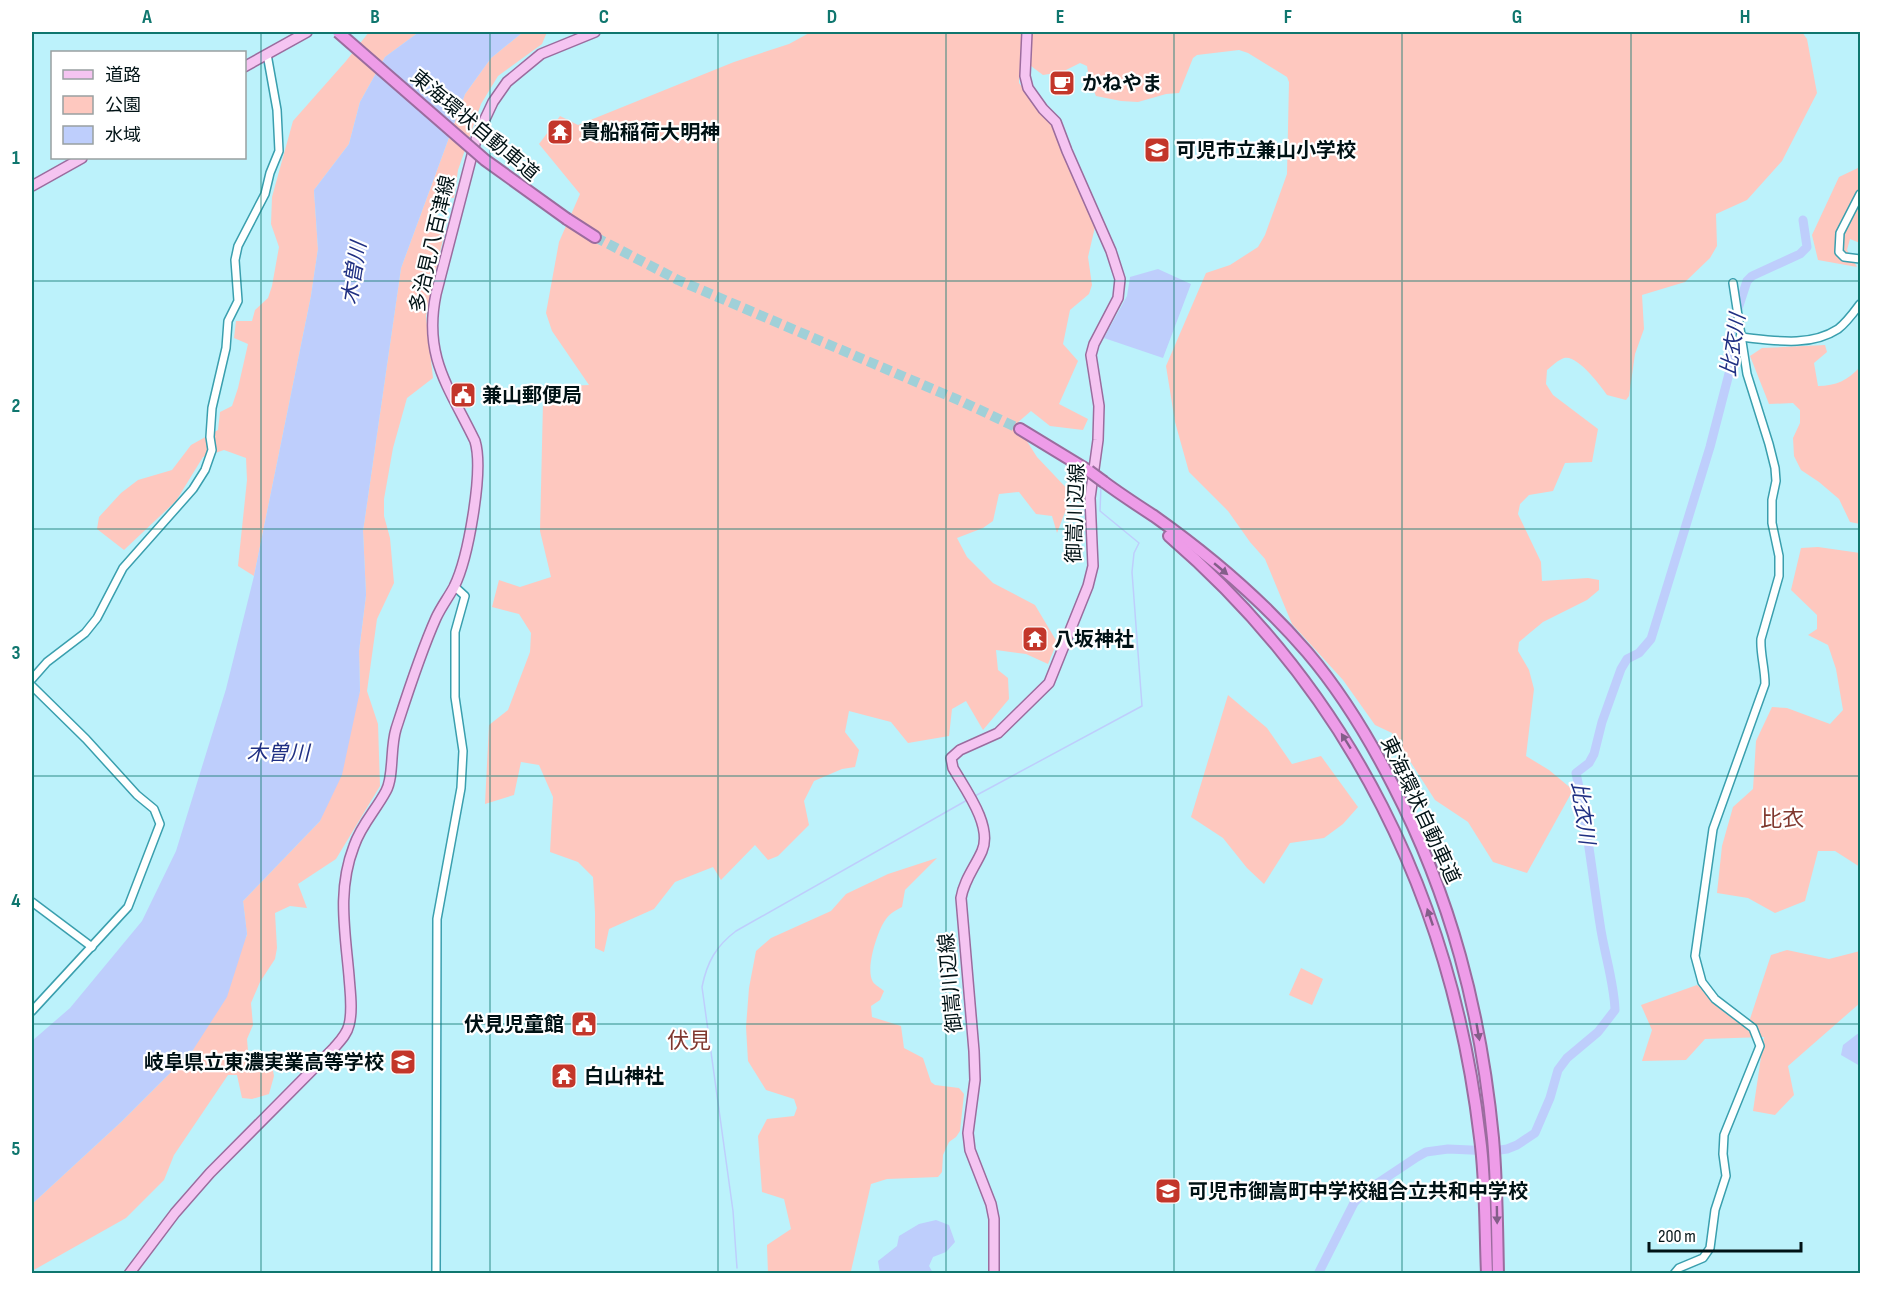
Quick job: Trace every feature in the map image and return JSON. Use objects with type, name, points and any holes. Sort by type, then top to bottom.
[{"type":"highway","name":"東海環状自動車道","points":[[338,32],[485,160],[595,237]]},
{"type":"highway","name":"東海環状自動車道","points":[[1020,429],[1089,471],[1186,541],[1245,589],[1285,628],[1327,676],[1362,728],[1401,801],[1431,867],[1467,975],[1484,1064],[1493,1139],[1498,1274]]},
{"type":"highway","name":"東海環状自動車道","points":[[1123,496],[1237,599],[1273,639],[1332,719],[1367,777],[1403,848],[1424,899],[1450,978],[1471,1072],[1482,1157],[1487,1274]]},
{"type":"main road","points":[[246,66],[308,32]]},
{"type":"main road","name":"多治見八百津線","points":[[129,1274],[175,1213],[210,1173],[347,1033],[351,1016],[343,890],[348,866],[361,830],[386,792],[390,774],[391,745],[410,685],[436,617],[454,586],[474,510],[479,459],[475,441],[439,369],[434,352],[432,315],[456,214],[481,126],[493,102],[507,82],[541,54],[595,32]]},
{"type":"main road","name":"御嵩川辺線","points":[[994,1274],[994,1219],[991,1204],[970,1150],[968,1133],[975,1080],[961,898],[963,885],[982,851],[986,835],[980,818],[953,768],[951,758],[960,750],[998,733],[1049,682],[1088,586],[1093,566],[1090,498],[1098,440],[1099,406],[1091,355],[1098,335],[1118,298],[1120,288],[1118,268],[1056,122],[1028,88],[1025,76],[1028,32]]},
{"type":"main road","points":[[32,186],[80,159]]},
{"type":"street","points":[[32,679],[47,662],[85,633],[97,618],[123,568],[193,489],[205,470],[212,450],[210,437],[212,408],[226,348],[228,321],[238,301],[235,260],[242,237],[266,194],[270,173],[279,151],[277,110],[267,54]]},
{"type":"street","points":[[1860,194],[1840,232],[1839,252],[1844,257],[1860,259]]},
{"type":"street","points":[[1674,1274],[1679,1268],[1702,1258],[1710,1248],[1714,1210],[1726,1176],[1723,1154],[1724,1135],[1760,1046],[1753,1028],[1715,999],[1702,982],[1695,956],[1713,829],[1765,684],[1761,639],[1779,576],[1779,556],[1772,523],[1775,468],[1747,374],[1732,283]]},
{"type":"street","points":[[1740,337],[1767,341],[1798,341],[1814,338],[1838,329],[1860,304]]},
{"type":"street","points":[[436,1274],[437,919],[461,788],[463,751],[455,697],[455,632],[465,596],[454,586]]},
{"type":"street","points":[[32,686],[86,739],[137,795],[154,809],[159,818],[158,829],[128,907],[32,1011]]},
{"type":"street","points":[[32,902],[92,948]]},
{"type":"green space","points":[[369,32],[419,32],[385,57],[360,102],[349,144],[314,190],[318,249],[311,296],[254,576],[238,566],[247,480],[246,458],[224,450],[203,457],[176,501],[124,550],[97,529],[99,517],[121,493],[138,480],[172,470],[191,445],[218,430],[220,412],[232,406],[248,344],[234,338],[236,321],[252,321],[255,310],[268,298],[272,286],[279,247],[271,224],[272,197],[293,121]]},
{"type":"green space","points":[[523,32],[547,32],[542,44],[498,76],[481,104],[458,170],[454,198],[438,197],[431,216],[445,230],[426,316],[433,378],[407,398],[393,448],[384,499],[384,516],[390,538],[394,583],[377,619],[367,691],[378,724],[380,786],[336,859],[298,884],[307,908],[290,906],[275,913],[277,948],[275,959],[260,982],[251,1003],[253,1025],[247,1039],[248,1051],[272,1065],[274,1076],[269,1094],[252,1099],[242,1098],[237,1075],[228,1075],[174,1155],[164,1180],[126,1218],[32,1271],[32,1204],[121,1122],[193,1050],[247,935],[243,901],[320,821],[360,691],[359,651],[366,595],[363,531],[401,268],[465,94],[491,58]]},
{"type":"green space","points":[[811,32],[1802,32],[1807,39],[1817,93],[1782,161],[1747,200],[1716,214],[1717,246],[1710,258],[1685,282],[1642,295],[1644,329],[1635,354],[1629,396],[1626,400],[1607,395],[1582,366],[1569,358],[1562,359],[1547,370],[1546,384],[1553,395],[1598,429],[1592,462],[1565,463],[1553,491],[1529,495],[1520,504],[1518,514],[1541,562],[1542,581],[1588,578],[1599,580],[1599,590],[1587,600],[1543,622],[1519,642],[1518,651],[1529,670],[1534,689],[1526,756],[1549,770],[1573,790],[1527,873],[1493,862],[1468,822],[1435,800],[1392,733],[1375,725],[1343,680],[1292,624],[1265,559],[1228,511],[1189,472],[1175,422],[1166,366],[1206,273],[1230,265],[1258,247],[1265,235],[1287,174],[1289,82],[1287,77],[1239,50],[1197,55],[1193,58],[1179,93],[1166,94],[1138,102],[1096,96],[1089,79],[1087,66],[1080,63],[1062,72],[1043,75],[1028,66],[1019,75],[1019,83],[1051,125],[1095,227],[1088,257],[1092,285],[1089,294],[1070,310],[1063,344],[1078,361],[1059,404],[1088,419],[1083,430],[1050,426],[1031,411],[1016,424],[1037,457],[1072,494],[1057,533],[1052,516],[1036,514],[1019,492],[999,494],[993,521],[983,528],[957,538],[967,557],[993,583],[1035,605],[1057,642],[1048,664],[1026,654],[996,650],[998,670],[1008,678],[1009,699],[983,730],[966,701],[952,709],[949,736],[908,743],[891,722],[849,711],[845,732],[859,750],[855,767],[842,769],[814,781],[804,801],[809,825],[778,856],[768,860],[755,845],[721,880],[713,867],[675,882],[654,909],[609,929],[604,952],[595,948],[593,877],[578,862],[550,852],[553,797],[539,765],[521,762],[514,795],[485,804],[489,725],[508,710],[530,652],[531,633],[519,614],[492,607],[499,580],[520,587],[551,577],[540,531],[543,402],[567,386],[589,385],[552,331],[546,313],[559,242],[580,194],[539,144],[560,116],[578,125],[734,62],[789,44]]},
{"type":"green space","points":[[1860,167],[1860,243],[1850,239],[1847,250],[1857,267],[1818,260],[1812,235],[1839,177]]},
{"type":"green space","points":[[1825,345],[1827,352],[1814,363],[1818,386],[1841,381],[1860,367],[1858,433],[1860,524],[1850,522],[1839,499],[1801,470],[1794,456],[1793,438],[1800,423],[1800,410],[1793,403],[1769,404],[1750,356],[1762,348]]},
{"type":"green space","points":[[1818,547],[1860,553],[1860,867],[1835,851],[1818,851],[1805,901],[1775,913],[1748,898],[1717,893],[1722,846],[1733,807],[1753,789],[1756,741],[1772,707],[1787,708],[1830,724],[1843,710],[1836,669],[1828,645],[1808,635],[1817,629],[1817,615],[1791,590],[1801,548]]},
{"type":"green space","points":[[1228,695],[1267,728],[1292,764],[1321,756],[1358,807],[1343,824],[1324,838],[1290,843],[1264,884],[1247,868],[1223,838],[1191,817]]},
{"type":"green space","points":[[937,858],[905,890],[902,907],[894,911],[881,927],[870,969],[873,982],[884,991],[880,1000],[871,1006],[872,1017],[901,1026],[904,1048],[923,1058],[931,1082],[935,1085],[959,1088],[964,1094],[960,1131],[949,1142],[943,1155],[942,1172],[938,1177],[887,1179],[871,1184],[851,1271],[837,1274],[768,1273],[767,1245],[791,1229],[784,1199],[762,1192],[758,1136],[767,1119],[794,1116],[797,1108],[794,1099],[766,1090],[748,1061],[746,1027],[749,988],[756,951],[771,938],[831,911],[846,894],[888,874]]},
{"type":"green space","points":[[1787,950],[1829,959],[1860,951],[1860,1003],[1788,1066],[1794,1095],[1775,1115],[1753,1111],[1764,1037],[1705,1039],[1686,1060],[1642,1061],[1652,1030],[1641,1005],[1697,985],[1749,1022],[1771,955]]},
{"type":"green space","points":[[1301,968],[1323,979],[1312,1005],[1289,995]]},
{"type":"water","name":"木曽川","points":[[419,32],[523,32],[491,58],[465,94],[401,268],[363,531],[366,595],[359,651],[360,691],[342,775],[320,821],[243,901],[247,934],[227,997],[193,1050],[121,1122],[32,1204],[32,1041],[70,1008],[142,921],[176,851],[226,689],[254,576],[311,296],[318,249],[314,190],[349,144],[360,102],[385,57]]},
{"type":"water","points":[[1158,269],[1191,284],[1163,358],[1104,338],[1127,296],[1130,277]]},
{"type":"water","points":[[1860,1032],[1860,1066],[1841,1055],[1843,1045]]},
{"type":"water","points":[[936,1220],[949,1225],[955,1242],[946,1252],[933,1257],[929,1266],[933,1273],[880,1273],[878,1261],[897,1246],[899,1236],[919,1224]]},
{"type":"waterway","name":"比衣川","points":[[1318,1274],[1354,1203],[1363,1193],[1417,1157],[1426,1152],[1448,1149],[1493,1151],[1507,1149],[1535,1133],[1550,1098],[1558,1070],[1567,1058],[1598,1032],[1615,1010],[1576,773],[1589,763],[1594,754],[1602,722],[1621,669],[1627,659],[1639,653],[1651,639],[1710,447],[1731,366],[1731,330],[1747,281],[1752,276],[1800,254],[1807,247],[1803,220]]},
{"type":"waterway","points":[[975,796],[1142,706],[1132,572],[1134,553],[1139,543],[1100,511],[1101,484]]},
{"type":"waterway","points":[[737,1268],[733,1211],[702,987],[710,962],[723,943],[736,931],[969,799]]},
{"type":"tunnel","points":[[595,237],[678,280],[963,402],[1020,429]]},
{"type":"place","name":"かねやま","points":[[1062,83]]},
{"type":"place","name":"貴船稲荷大明神","points":[[560,132]]},
{"type":"place","name":"可児市立兼山小学校","points":[[1157,150]]},
{"type":"place","name":"兼山郵便局","points":[[463,395]]},
{"type":"place","name":"八坂神社","points":[[1035,639]]},
{"type":"place","name":"伏見児童館","points":[[584,1024]]},
{"type":"place","name":"岐阜県立東濃実業高等学校","points":[[403,1062]]},
{"type":"place","name":"白山神社","points":[[564,1076]]},
{"type":"place","name":"可児市御嵩町中学校組合立共和中学校","points":[[1168,1191]]},
{"type":"district","name":"比衣","points":[[1782,818]]},
{"type":"district","name":"伏見","points":[[689,1040]]}]
